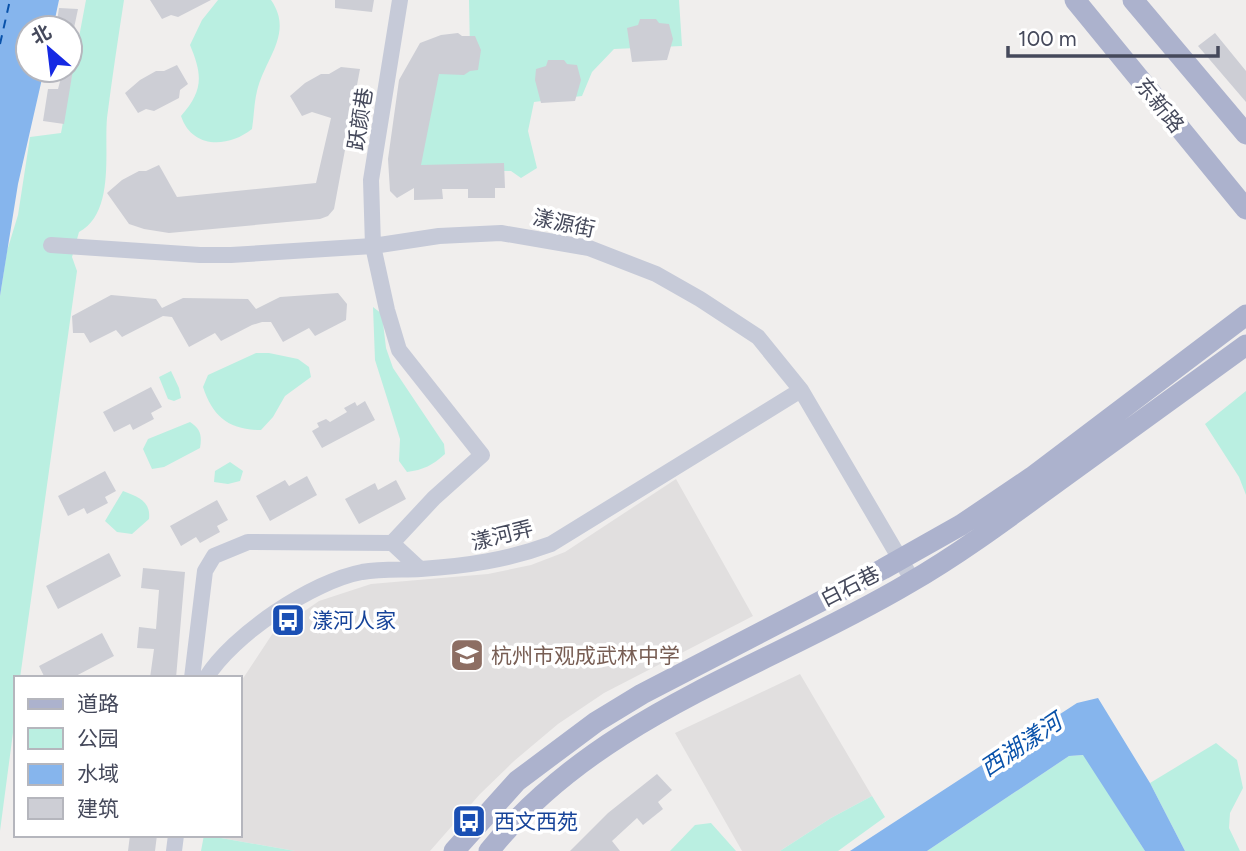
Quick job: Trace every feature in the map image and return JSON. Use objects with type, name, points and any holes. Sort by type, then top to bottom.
[{"type":"main road","name":"东新路","points":[[1075,0],[1246,209]]},
{"type":"main road","points":[[1133,0],[1246,134]]},
{"type":"main road","name":"白石巷","points":[[454,851],[517,781],[596,722],[642,694],[961,525],[1032,477],[1246,315]]},
{"type":"main road","name":"白石巷","points":[[489,851],[545,790],[594,751],[657,713],[913,581],[974,542],[1246,345]]},
{"type":"street","name":"跃颜巷","points":[[392,543],[434,498],[482,455],[399,350],[373,246],[371,180],[400,0]]},
{"type":"street","name":"漾源街","points":[[51,245],[200,255],[373,246],[439,236],[501,233],[590,248],[656,274],[758,337],[801,390],[913,581]]},
{"type":"street","name":"漾河弄","points":[[208,676],[247,632],[318,586],[362,572],[488,563],[523,555],[551,544],[801,390]]},
{"type":"street","points":[[192,676],[205,571],[214,556],[248,542],[392,543],[420,569]]},
{"type":"shaded area","name":"杭州市观成武林中学","points":[[676,479],[753,616],[604,693],[558,724],[480,794],[430,851],[295,851],[215,837],[242,837],[242,680],[273,633],[319,601],[371,584],[488,574],[531,565],[565,552]]},
{"type":"shaded area","points":[[800,674],[872,796],[831,818],[780,851],[742,851],[675,733]]},
{"type":"green space","points":[[86,0],[124,0],[107,118],[103,197],[90,223],[79,232],[72,257],[77,271],[20,676],[14,676],[14,725],[0,831],[0,296],[7,251],[18,215],[30,137],[61,133],[70,84],[84,84],[83,14]]},
{"type":"green space","points":[[218,0],[271,0],[280,24],[276,46],[257,91],[252,129],[232,140],[212,142],[193,135],[181,116],[194,99],[199,83],[190,45],[202,20]]},
{"type":"green space","points":[[469,0],[679,0],[682,46],[614,49],[592,72],[582,96],[534,102],[528,131],[537,168],[521,178],[511,171],[412,170],[435,59],[470,52]]},
{"type":"green space","points":[[373,307],[382,314],[386,348],[393,368],[444,444],[445,454],[418,470],[407,472],[399,461],[400,439],[375,360]]},
{"type":"green space","points":[[256,353],[298,359],[309,367],[311,377],[285,396],[273,417],[261,430],[240,428],[224,420],[217,414],[203,387],[208,375]]},
{"type":"green space","points":[[171,371],[181,398],[174,401],[168,399],[159,377]]},
{"type":"green space","points":[[1246,391],[1246,495],[1239,477],[1205,424]]},
{"type":"green space","points":[[190,422],[200,433],[200,448],[164,467],[152,469],[143,449],[148,439]]},
{"type":"green space","points":[[230,462],[243,471],[240,481],[228,484],[214,482],[215,471]]},
{"type":"green space","points":[[123,491],[142,500],[148,508],[149,519],[132,534],[117,532],[105,521]]},
{"type":"green space","points":[[1216,743],[1237,760],[1243,788],[1230,813],[1229,828],[1240,851],[1185,851],[1150,783]]},
{"type":"green space","points":[[1084,755],[1145,851],[927,851],[1069,756]]},
{"type":"green space","points":[[872,796],[885,817],[838,851],[780,851],[831,818]]},
{"type":"green space","points":[[711,823],[736,851],[670,851],[695,825]]},
{"type":"green space","points":[[204,837],[215,837],[295,851],[201,851]]},
{"type":"water","points":[[0,0],[59,0],[56,14],[14,14],[14,84],[41,84],[18,184],[0,296]]},
{"type":"water","name":"西湖漾河","points":[[1098,698],[1150,783],[1185,851],[1145,851],[1083,755],[1069,756],[927,851],[850,851],[1077,703]]},
{"type":"building","points":[[150,0],[211,0],[178,17],[171,15],[162,19]]},
{"type":"building","points":[[335,0],[374,0],[372,12],[335,8]]},
{"type":"building","points":[[59,8],[78,9],[77,14],[58,14]]},
{"type":"building","points":[[640,19],[656,19],[659,23],[669,24],[673,39],[667,60],[632,62],[627,28],[638,25]]},
{"type":"building","points":[[458,33],[462,36],[475,36],[481,50],[478,70],[464,75],[439,74],[421,165],[504,163],[505,188],[495,188],[495,198],[468,198],[468,189],[442,189],[443,199],[414,200],[414,188],[397,198],[390,191],[388,159],[399,80],[420,43],[441,35]]},
{"type":"building","points":[[1215,33],[1246,71],[1246,102],[1198,46]]},
{"type":"building","points":[[548,60],[564,60],[567,64],[577,65],[581,80],[575,101],[541,103],[535,80],[536,69],[546,66]]},
{"type":"building","points":[[177,65],[188,84],[180,90],[179,98],[154,111],[146,109],[138,113],[125,93],[156,71],[164,71]]},
{"type":"building","points":[[341,67],[360,69],[334,209],[328,216],[320,219],[169,233],[129,224],[107,193],[122,180],[159,165],[177,197],[316,183],[331,118],[312,112],[302,116],[290,96],[305,83]]},
{"type":"building","points":[[59,84],[71,84],[64,124],[43,121],[48,89],[58,89]]},
{"type":"building","points":[[338,293],[347,304],[346,320],[315,336],[309,328],[283,342],[271,322],[262,322],[221,341],[215,333],[189,347],[172,317],[163,316],[122,337],[116,330],[90,343],[84,333],[73,333],[72,316],[111,295],[156,299],[162,308],[183,298],[248,299],[256,309],[280,297]]},
{"type":"building","points":[[151,387],[162,407],[151,413],[154,419],[133,430],[130,424],[114,432],[103,412]]},
{"type":"building","points":[[365,401],[375,420],[322,448],[312,431],[319,427],[317,423],[326,419],[330,422],[347,412],[344,408],[355,402],[357,406]]},
{"type":"building","points":[[105,471],[116,491],[105,497],[108,503],[87,514],[84,508],[68,516],[58,496]]},
{"type":"building","points":[[307,476],[317,495],[270,521],[256,496],[285,480],[289,486]]},
{"type":"building","points":[[396,480],[406,499],[359,524],[345,499],[375,483],[378,490]]},
{"type":"building","points":[[217,500],[228,520],[217,526],[220,532],[200,543],[196,537],[181,546],[170,526]]},
{"type":"building","points":[[109,553],[121,576],[58,609],[46,586]]},
{"type":"building","points":[[143,568],[185,572],[176,676],[150,676],[154,649],[137,648],[139,627],[156,629],[159,590],[141,588]]},
{"type":"building","points":[[102,633],[114,656],[76,676],[44,676],[39,666]]},
{"type":"building","points":[[657,774],[672,790],[658,802],[663,809],[643,825],[637,818],[612,841],[620,851],[570,851],[608,813]]},
{"type":"building","points":[[130,837],[157,837],[155,851],[128,851]]},
{"type":"ferry route","points":[[0,44],[10,0]]},
{"type":"place","name":"漾河人家","points":[[288,620]]},
{"type":"place","name":"杭州市观成武林中学","points":[[467,655]]},
{"type":"place","name":"西文西苑","points":[[469,821]]}]
